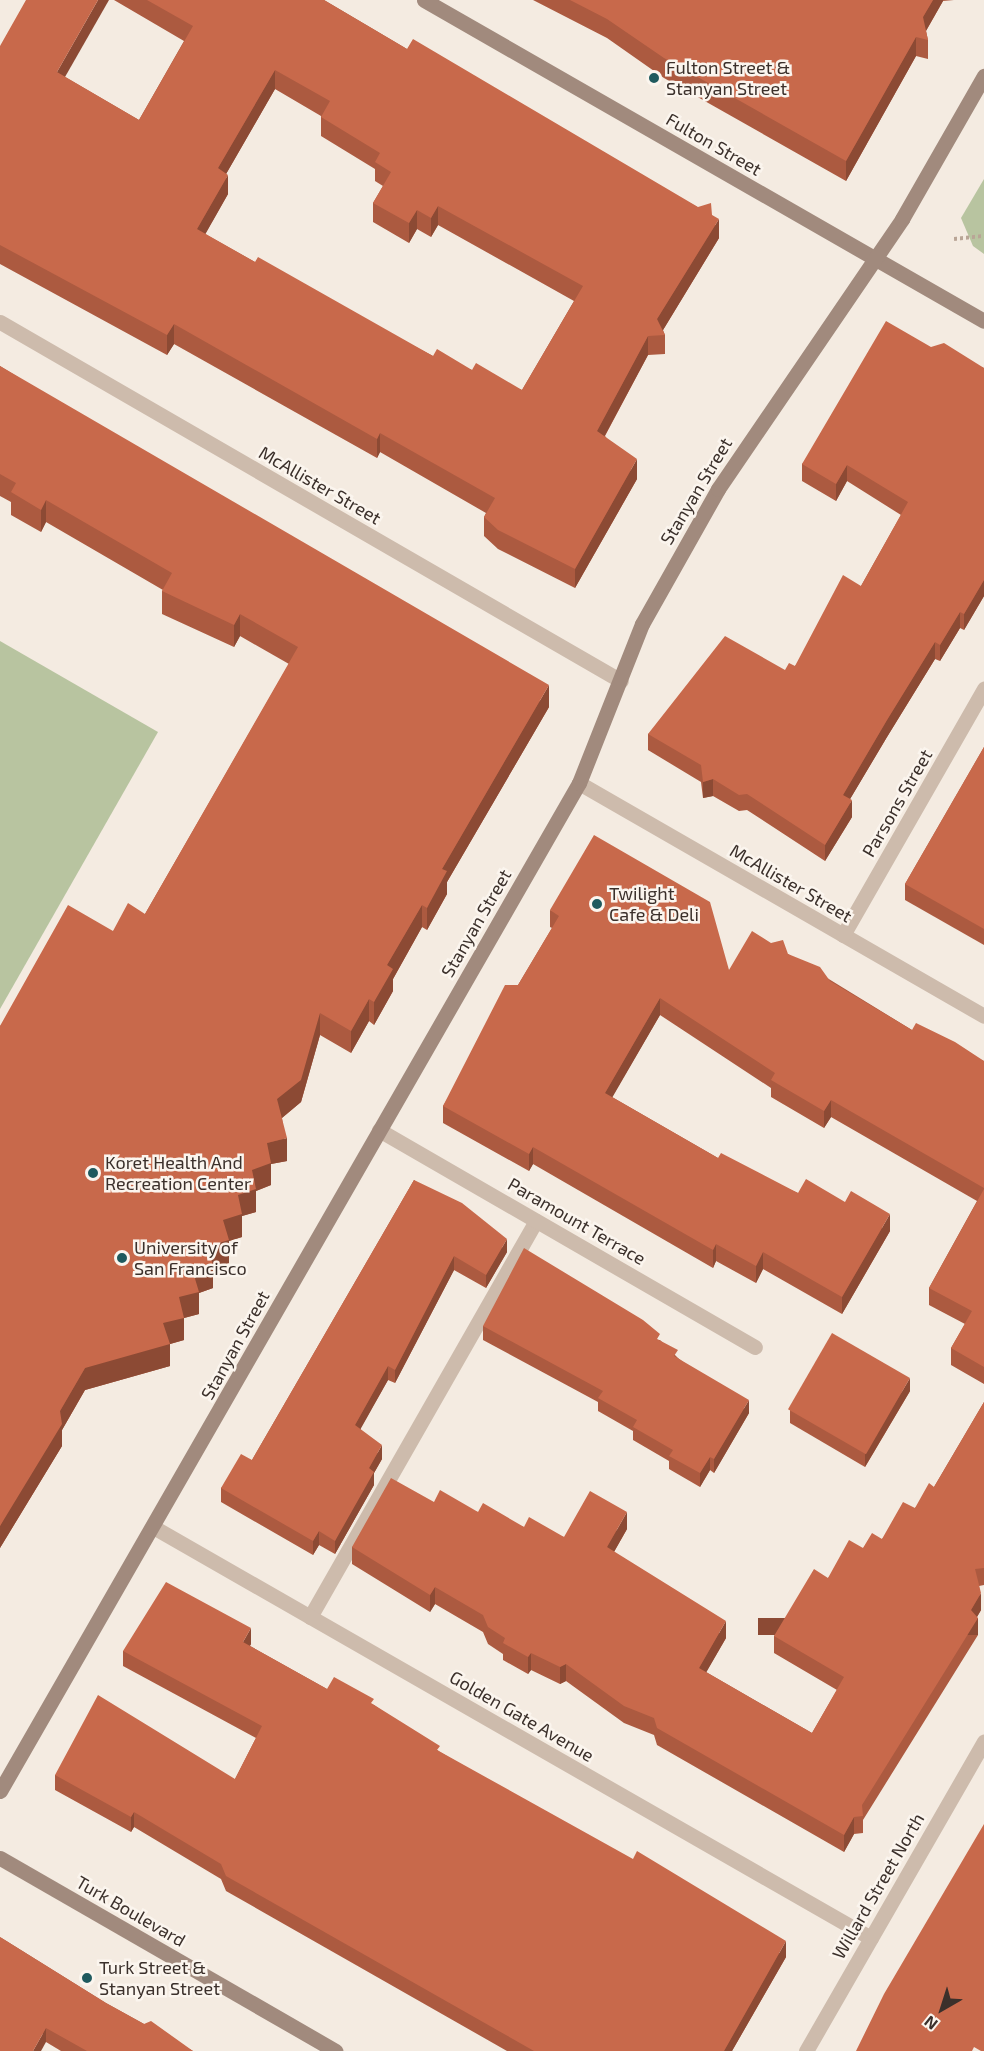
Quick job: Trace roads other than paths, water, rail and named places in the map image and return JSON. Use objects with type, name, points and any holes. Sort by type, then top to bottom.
[{"type":"main road","name":"Fulton Street","points":[[424,0],[984,321]]},
{"type":"main road","name":"Stanyan Street","points":[[0,1791],[154,1528],[579,783],[642,624],[718,489],[874,258],[984,76]]},
{"type":"main road","name":"Turk Boulevard","points":[[0,1858],[332,2050]]},
{"type":"street","name":"McAllister Street","points":[[0,322],[621,681]]},
{"type":"street","name":"Parsons Street","points":[[843,935],[984,689]]},
{"type":"street","name":"McAllister Street","points":[[579,783],[984,1016]]},
{"type":"street","name":"Paramount Terrace","points":[[379,1130],[755,1347]]},
{"type":"street","points":[[310,1617],[536,1221]]},
{"type":"street","name":"Golden Gate Avenue","points":[[154,1528],[870,1938]]},
{"type":"street","name":"Willard Street North","points":[[806,2051],[984,1741]]},
{"type":"place","name":"Fulton Street & Stanyan Street","points":[[654,78]]},
{"type":"place","name":"Twilight Cafe & Deli","points":[[597,904]]},
{"type":"place","name":"Koret Health And Recreation Center","points":[[93,1173]]},
{"type":"place","name":"University of San Francisco","points":[[122,1258]]},
{"type":"place","name":"Turk Street & Stanyan Street","points":[[87,1978]]}]
